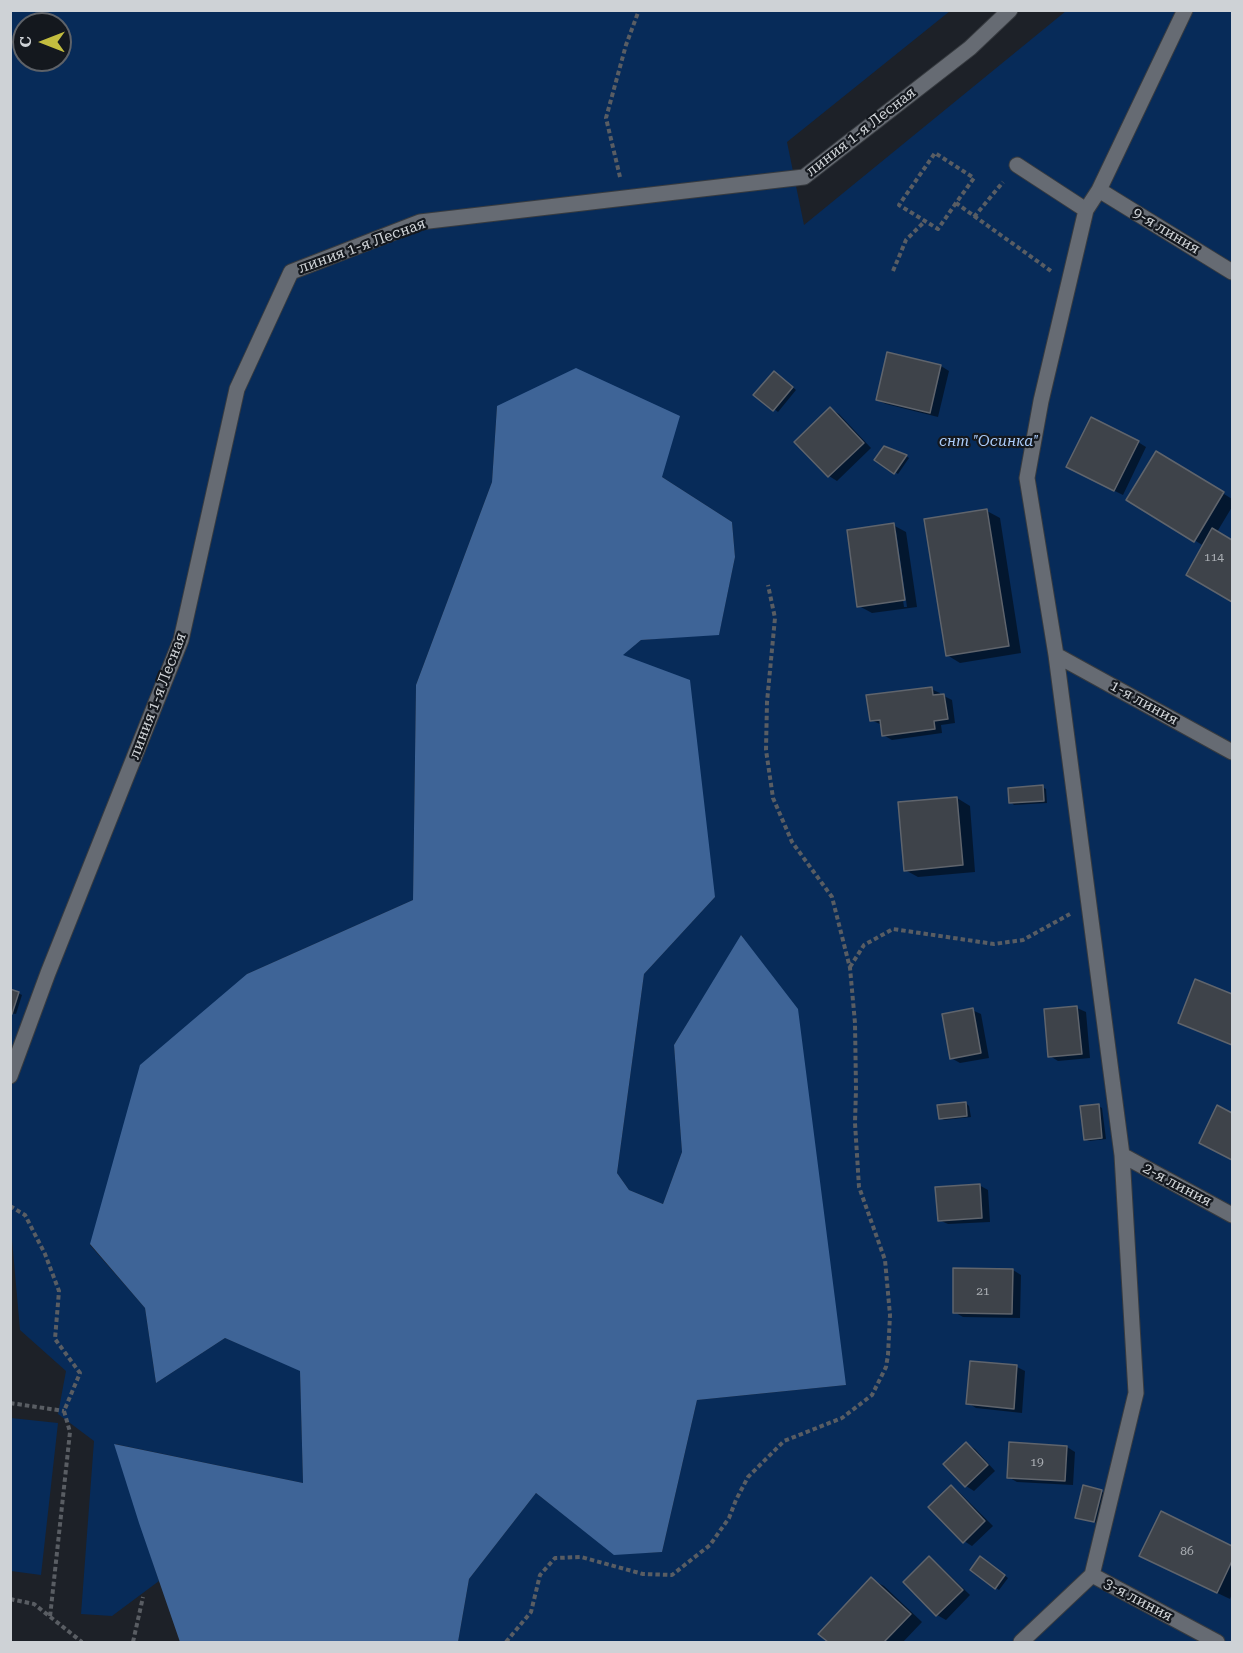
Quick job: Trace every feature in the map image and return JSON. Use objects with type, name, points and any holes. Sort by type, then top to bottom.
[{"type":"street","name":"линия 1-я Лесная","points":[[10,1076],[48,973],[181,640],[237,389],[291,272],[420,222],[804,177],[970,48],[1010,10]]},
{"type":"street","points":[[1021,1642],[1092,1575],[1136,1393],[1122,1155],[1056,655],[1027,478],[1041,401],[1086,210],[1099,190],[1185,10]]},
{"type":"street","points":[[1017,165],[1086,210]]},
{"type":"street","name":"9-я линия","points":[[1099,190],[1233,272]]},
{"type":"street","name":"1-я линия","points":[[1056,655],[1233,752]]},
{"type":"street","name":"2-я линия","points":[[1122,1155],[1233,1215]]},
{"type":"street","name":"3-я линия","points":[[1092,1575],[1217,1642]]},
{"type":"path","points":[[625,198],[606,118],[626,45],[639,10]]},
{"type":"path","points":[[935,153],[974,178],[956,203],[938,230],[899,205],[935,153]]},
{"type":"path","points":[[975,217],[1017,165]]},
{"type":"path","points":[[956,203],[1069,284]]},
{"type":"path","points":[[893,272],[906,240],[925,221]]},
{"type":"path","points":[[506,1642],[531,1612],[540,1575],[555,1558],[581,1557],[643,1574],[672,1575],[710,1545],[729,1518],[748,1477],[784,1441],[842,1418],[872,1395],[886,1367],[890,1315],[885,1260],[859,1187],[855,1123],[855,1023],[850,968],[831,897],[792,842],[773,798],[766,750],[767,702],[775,618],[768,585]]},
{"type":"path","points":[[850,968],[864,945],[893,929],[994,944],[1004,943],[1023,940],[1089,903]]},
{"type":"path","points":[[10,1206],[25,1215],[45,1254],[59,1291],[55,1339],[80,1373],[64,1411],[70,1432],[50,1617]]},
{"type":"path","points":[[10,1403],[64,1411]]},
{"type":"path","points":[[133,1642],[143,1597]]},
{"type":"path","points":[[10,1599],[34,1604],[82,1642]]},
{"type":"green space","name":"снт \"Осинка\"","points":[[11,11],[950,11],[787,142],[804,225],[1066,11],[1232,11],[1232,1642],[458,1642],[469,1579],[536,1493],[614,1554],[662,1552],[697,1400],[846,1385],[742,935],[674,1045],[682,1152],[663,1204],[629,1190],[617,1173],[644,974],[715,897],[622,655],[641,640],[719,634],[735,557],[732,522],[662,477],[497,406],[492,482],[416,685],[413,900],[247,974],[90,1245],[145,1308],[156,1383],[225,1338],[300,1370],[303,1483],[115,1444],[159,1581],[112,1616],[81,1614],[94,1441],[58,1414],[66,1371],[20,1330],[11,1228]]},
{"type":"green space","points":[[11,1418],[58,1423],[41,1575],[11,1571]]},
{"type":"shaded area","points":[[576,368],[680,416],[662,477],[732,522],[735,557],[719,635],[641,640],[623,655],[690,680],[715,897],[644,974],[617,1173],[629,1190],[663,1204],[682,1152],[674,1045],[741,935],[798,1009],[846,1385],[697,1400],[662,1552],[614,1555],[536,1493],[469,1579],[458,1642],[180,1642],[114,1444],[303,1483],[300,1371],[225,1338],[156,1383],[145,1308],[90,1244],[140,1065],[247,974],[413,900],[416,685],[492,482],[497,406]]},
{"type":"building","points":[[887,352],[941,365],[930,413],[876,400]]},
{"type":"building","points":[[774,371],[793,387],[773,411],[753,395]]},
{"type":"building","points":[[830,407],[864,443],[828,477],[794,442]]},
{"type":"building","points":[[1091,417],[1139,441],[1114,491],[1066,467]]},
{"type":"building","points":[[884,446],[907,455],[894,474],[874,460]]},
{"type":"building","points":[[1156,451],[1224,492],[1194,542],[1126,500]]},
{"type":"building","points":[[987,509],[1009,646],[946,656],[924,519]]},
{"type":"building","points":[[894,523],[905,600],[857,607],[847,530]]},
{"type":"building","points":[[1212,528],[1232,540],[1232,602],[1186,575]]},
{"type":"building","points":[[932,687],[933,695],[944,694],[948,719],[934,721],[935,729],[882,736],[880,720],[870,721],[866,695]]},
{"type":"building","points":[[1043,785],[1044,801],[1009,803],[1008,788]]},
{"type":"building","points":[[957,797],[963,865],[904,871],[898,802]]},
{"type":"building","points":[[1195,979],[1232,994],[1232,1045],[1178,1023]]},
{"type":"building","points":[[10,989],[19,992],[12,1014],[10,1013]]},
{"type":"building","points":[[1077,1006],[1082,1054],[1048,1057],[1044,1009]]},
{"type":"building","points":[[973,1008],[981,1053],[950,1059],[942,1014]]},
{"type":"building","points":[[966,1102],[967,1116],[939,1119],[937,1105]]},
{"type":"building","points":[[1099,1104],[1102,1138],[1084,1140],[1080,1106]]},
{"type":"building","points":[[1217,1105],[1232,1113],[1232,1160],[1199,1143]]},
{"type":"building","points":[[980,1184],[982,1218],[938,1221],[935,1187]]},
{"type":"building","points":[[953,1268],[1013,1269],[1012,1314],[953,1313]]},
{"type":"building","points":[[970,1361],[1017,1365],[1014,1409],[966,1404]]},
{"type":"building","points":[[966,1442],[988,1465],[965,1487],[943,1464]]},
{"type":"building","points":[[1009,1442],[1067,1446],[1065,1481],[1007,1478]]},
{"type":"building","points":[[951,1485],[985,1521],[963,1543],[928,1507]]},
{"type":"building","points":[[1083,1485],[1102,1490],[1094,1522],[1075,1518]]},
{"type":"building","points":[[1161,1511],[1232,1546],[1232,1561],[1217,1593],[1139,1556]]},
{"type":"building","points":[[929,1556],[963,1590],[936,1616],[903,1582]]},
{"type":"building","points":[[980,1556],[1005,1575],[995,1589],[970,1570]]},
{"type":"building","points":[[871,1577],[911,1614],[884,1642],[828,1642],[818,1634]]}]
